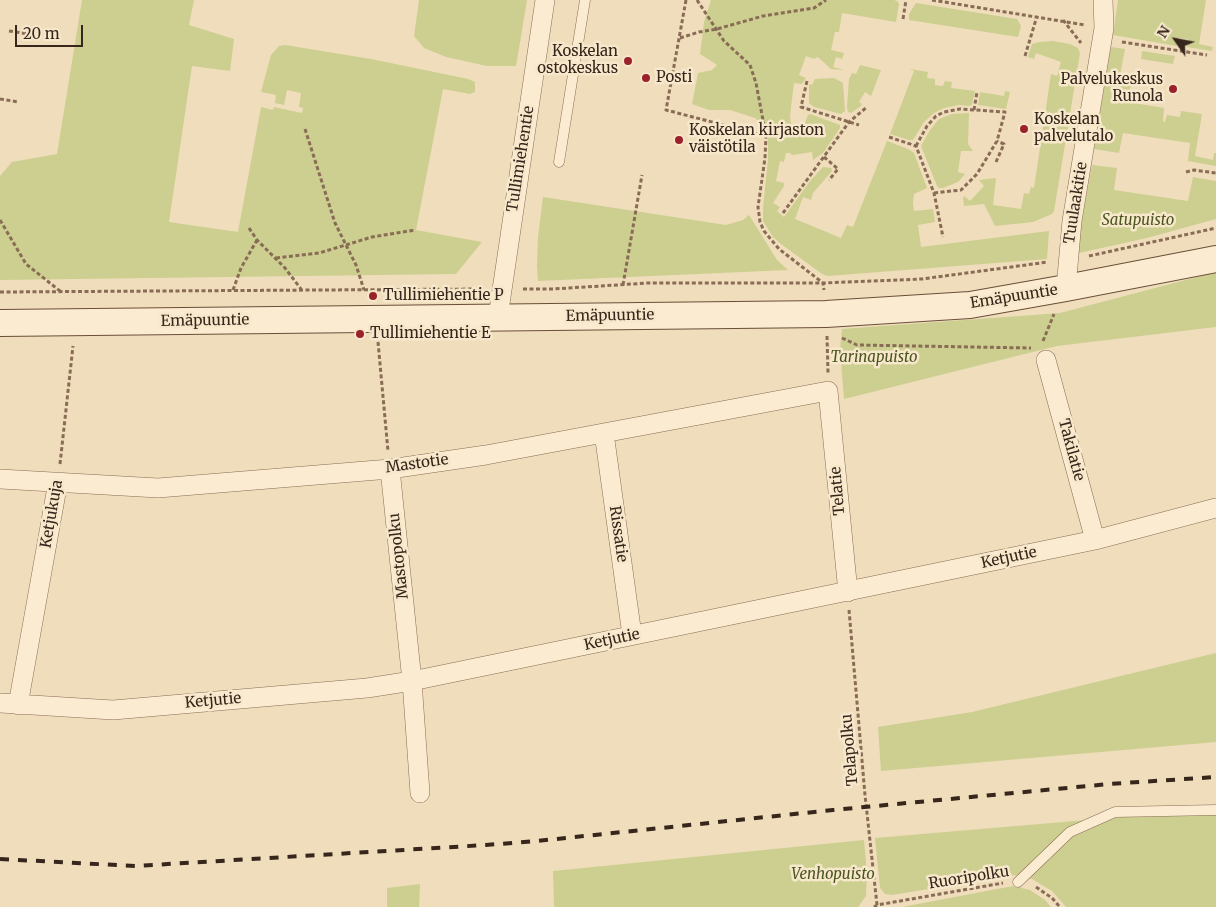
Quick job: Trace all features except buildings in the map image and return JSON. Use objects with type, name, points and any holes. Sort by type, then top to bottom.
[{"type":"street","name":"Tullimiehentie","points":[[498,317],[545,0]]},
{"type":"street","name":"Tuulaakitie","points":[[1066,288],[1072,221],[1103,34],[1103,0]]},
{"type":"street","name":"Emäpuuntie","points":[[0,323],[826,314],[970,305],[1216,259]]},
{"type":"street","name":"Takilatie","points":[[1046,360],[1095,540]]},
{"type":"street","name":"Mastotie","points":[[0,479],[158,488],[390,469],[486,455],[828,391]]},
{"type":"street","name":"Telatie","points":[[828,391],[848,592]]},
{"type":"street","name":"Rissatie","points":[[604,433],[632,635]]},
{"type":"street","name":"Mastopolku","points":[[390,469],[412,681],[420,793]]},
{"type":"street","name":"Ketjukuja","points":[[9,704],[58,482]]},
{"type":"street","name":"Ketjutie","points":[[9,704],[113,710],[367,688],[412,681],[1095,540],[1216,508]]},
{"type":"lane","points":[[559,162],[585,0]]},
{"type":"lane","points":[[1018,882],[1070,832],[1115,812],[1216,810]]},
{"type":"path","points":[[686,0],[666,110],[766,136]]},
{"type":"path","points":[[697,0],[724,42],[750,65],[756,83],[766,136],[758,207],[760,222],[770,240],[779,249],[823,282]]},
{"type":"path","points":[[680,38],[763,16],[814,8],[826,0]]},
{"type":"path","points":[[903,19],[906,0]]},
{"type":"path","points":[[932,0],[1036,16],[1103,34],[1207,55]]},
{"type":"path","points":[[1025,56],[1036,16]]},
{"type":"path","points":[[9,31],[30,34]]},
{"type":"path","points":[[807,81],[801,107],[859,125]]},
{"type":"path","points":[[974,110],[977,92]]},
{"type":"path","points":[[0,99],[19,102]]},
{"type":"path","points":[[782,213],[849,122],[867,107]]},
{"type":"path","points":[[934,193],[961,190],[977,174],[997,141],[1005,112],[960,109],[944,112],[936,116],[927,126],[916,146],[934,193],[943,237]]},
{"type":"path","points":[[305,129],[335,223],[356,265],[364,290]]},
{"type":"path","points":[[888,137],[916,146]]},
{"type":"path","points":[[996,162],[1004,144],[997,141]]},
{"type":"path","points":[[824,158],[838,169],[829,180]]},
{"type":"path","points":[[1186,172],[1194,170],[1216,173]]},
{"type":"path","points":[[623,285],[642,175]]},
{"type":"path","points":[[0,220],[26,264],[60,292]]},
{"type":"path","points":[[249,228],[257,240],[276,258],[301,290]]},
{"type":"path","points":[[0,292],[553,290],[648,283],[823,282],[922,279],[1068,260],[1216,228]]},
{"type":"path","points":[[276,258],[318,253],[372,237],[416,230]]},
{"type":"path","points":[[233,290],[241,268],[257,240]]},
{"type":"path","points":[[834,334],[857,345],[1040,348],[1066,288]]},
{"type":"path","points":[[375,318],[390,469]]},
{"type":"path","name":"Ketjukuja","points":[[58,482],[76,323]]},
{"type":"path","name":"Telapolku","points":[[848,592],[875,906]]},
{"type":"path","name":"Ruoripolku","points":[[875,906],[1011,881],[1033,885],[1052,898],[1060,907]]},
{"type":"green space","points":[[82,0],[194,0],[189,25],[234,39],[230,71],[192,66],[169,222],[238,232],[261,107],[273,110],[274,107],[302,113],[303,108],[299,107],[301,93],[287,90],[284,105],[275,103],[276,95],[261,92],[271,55],[279,46],[285,45],[371,59],[475,82],[475,92],[470,94],[443,89],[416,230],[482,242],[456,274],[0,280],[0,176],[12,162],[57,154]]},
{"type":"green space","points":[[419,0],[527,0],[516,66],[487,66],[446,57],[424,48],[414,36]]},
{"type":"green space","points":[[711,0],[894,0],[899,4],[896,22],[842,13],[839,32],[835,32],[831,50],[844,53],[842,59],[836,57],[833,67],[844,70],[831,69],[819,58],[814,59],[806,56],[799,75],[806,78],[802,84],[794,83],[790,115],[792,131],[803,128],[810,114],[840,125],[840,128],[823,153],[813,160],[812,152],[792,155],[786,153],[784,162],[780,161],[776,181],[784,183],[784,186],[773,203],[780,207],[777,211],[784,217],[810,181],[823,167],[831,168],[832,171],[813,193],[811,200],[803,197],[795,219],[841,238],[847,225],[853,227],[887,141],[914,153],[927,188],[914,194],[913,203],[914,211],[933,209],[935,222],[918,225],[921,247],[1049,231],[1047,259],[828,276],[822,274],[781,244],[773,237],[763,221],[768,159],[768,131],[755,118],[730,110],[709,110],[692,104],[698,73],[712,70],[717,65],[700,54],[704,22]]},
{"type":"green space","points":[[1118,0],[1206,0],[1199,44],[1213,47],[1212,51],[1187,47],[1188,39],[1178,38],[1177,46],[1113,35]]},
{"type":"green space","points":[[916,3],[1017,19],[1021,26],[1018,37],[909,20],[909,14]]},
{"type":"green space","points":[[1053,41],[1070,44],[1078,48],[1080,53],[1054,211],[1052,214],[1033,222],[995,226],[984,204],[964,206],[963,198],[964,196],[970,201],[984,186],[979,180],[996,178],[993,205],[1021,209],[1024,193],[1029,194],[1031,187],[1034,188],[1051,74],[1057,76],[1061,62],[1036,53],[1034,59],[1028,57],[1032,44]]},
{"type":"green space","points":[[1111,47],[1125,49],[1120,75],[1132,77],[1128,102],[1164,108],[1163,121],[1165,122],[1167,115],[1180,117],[1181,111],[1202,114],[1195,156],[1213,160],[1214,153],[1216,153],[1216,166],[1188,161],[1190,143],[1123,133],[1119,153],[1094,149]]},
{"type":"green space","points":[[1142,51],[1175,56],[1173,64],[1141,59]]},
{"type":"green space","points":[[860,65],[881,70],[871,96],[865,92],[859,102],[862,104],[861,106],[851,113],[848,112],[847,107],[849,79],[852,73],[856,74]]},
{"type":"green space","points":[[909,69],[928,72],[927,78],[935,79],[935,85],[943,86],[945,81],[952,82],[951,88],[975,91],[972,104],[970,106],[959,105],[944,108],[934,113],[924,122],[913,140],[890,134],[914,71]]},
{"type":"green space","points":[[834,78],[843,83],[845,111],[841,114],[814,107],[809,103],[809,84],[812,85],[815,79]]},
{"type":"green space","points":[[1005,91],[1010,92],[1006,109],[978,105],[980,92],[1004,96]]},
{"type":"green space","points":[[969,113],[968,144],[973,151],[961,151],[958,172],[965,174],[958,182],[939,188],[921,146],[939,119],[952,114]]},
{"type":"green space","name":"Satupuisto","points":[[1092,165],[1117,168],[1114,190],[1188,201],[1193,177],[1216,181],[1216,219],[1147,238],[1079,253],[1078,242]]},
{"type":"green space","points":[[543,197],[726,225],[743,220],[749,215],[777,260],[788,270],[538,281],[538,237]]},
{"type":"green space","name":"Tarinapuisto","points":[[1216,272],[1216,327],[1057,346],[844,399],[840,350],[842,329],[1060,313]]},
{"type":"green space","points":[[1216,653],[1216,742],[881,771],[878,727],[972,712]]},
{"type":"green space","name":"Venhopuisto","points":[[1216,809],[1216,907],[1066,907],[1052,891],[1032,879],[1016,875],[892,895],[885,894],[880,888],[875,838]]},
{"type":"green space","name":"Venhopuisto","points":[[864,840],[867,875],[866,896],[858,907],[554,907],[553,871]]},
{"type":"green space","points":[[420,884],[419,907],[387,907],[387,888]]},
{"type":"green space","name":"Venhopuisto","points":[[1013,886],[1030,890],[1045,900],[1051,907],[902,907]]},
{"type":"railway","points":[[0,859],[135,866],[486,845],[1109,784],[1216,777]]},
{"type":"place","name":"Koskelan ostokeskus","points":[[628,61]]},
{"type":"place","name":"Posti","points":[[646,78]]},
{"type":"place","name":"Palvelukeskus Runola","points":[[1173,89]]},
{"type":"place","name":"Koskelan palvelutalo","points":[[1024,129]]},
{"type":"place","name":"Koskelan kirjaston väistötila","points":[[679,140]]},
{"type":"place","name":"Tullimiehentie P","points":[[373,296]]},
{"type":"place","name":"Tullimiehentie E","points":[[360,334]]}]
